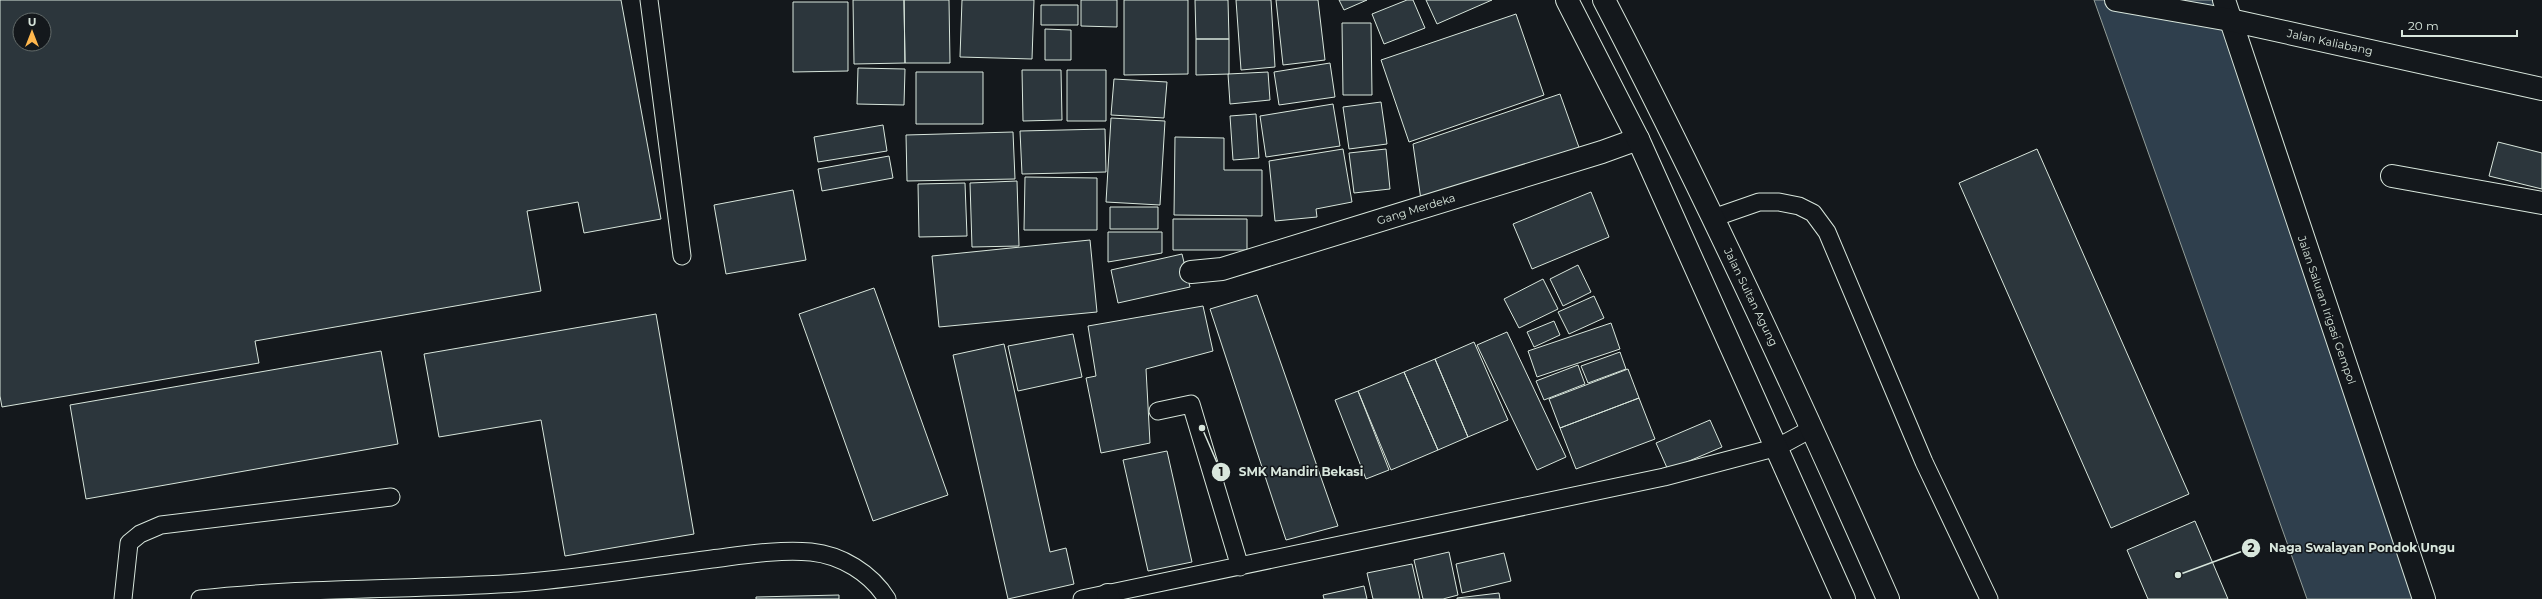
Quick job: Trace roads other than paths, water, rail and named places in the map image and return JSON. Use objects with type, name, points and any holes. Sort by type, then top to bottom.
[{"type":"main road","points":[[1567,0],[1638,139],[1778,447],[1844,599]]},
{"type":"main road","name":"Jalan Sultan Agung","points":[[1604,0],[1713,218],[1813,428],[1888,599]]},
{"type":"main road","name":"Jalan Kaliabang","points":[[2116,0],[2203,15],[2227,10],[2542,89]]},
{"type":"main road","name":"Jalan Saluran Irigasi Gempol","points":[[2227,10],[2424,599]]},
{"type":"main road","name":"Gang Merdeka","points":[[1191,272],[1222,269],[1638,139]]},
{"type":"main road","points":[[2392,176],[2542,203]]},
{"type":"lane","points":[[649,0],[682,256]]},
{"type":"lane","points":[[1713,218],[1759,202],[1779,202],[1799,206],[1813,213],[1827,232],[1924,462],[1989,599]]},
{"type":"lane","points":[[1158,411],[1190,404],[1240,567]]},
{"type":"lane","points":[[1082,599],[1109,597],[1240,567],[1664,477],[1778,447],[1813,428]]},
{"type":"lane","points":[[123,599],[129,543],[140,534],[161,525],[391,497]]},
{"type":"lane","points":[[200,599],[256,593],[519,583],[754,554],[812,552],[842,560],[863,572],[881,589],[887,599]]},
{"type":"water","points":[[2094,0],[2224,0],[2423,599],[2307,599]]},
{"type":"place","name":"SMK Mandiri Bekasi","points":[[1202,428]]},
{"type":"place","name":"Naga Swalayan Pondok Ungu","points":[[2178,575]]}]
